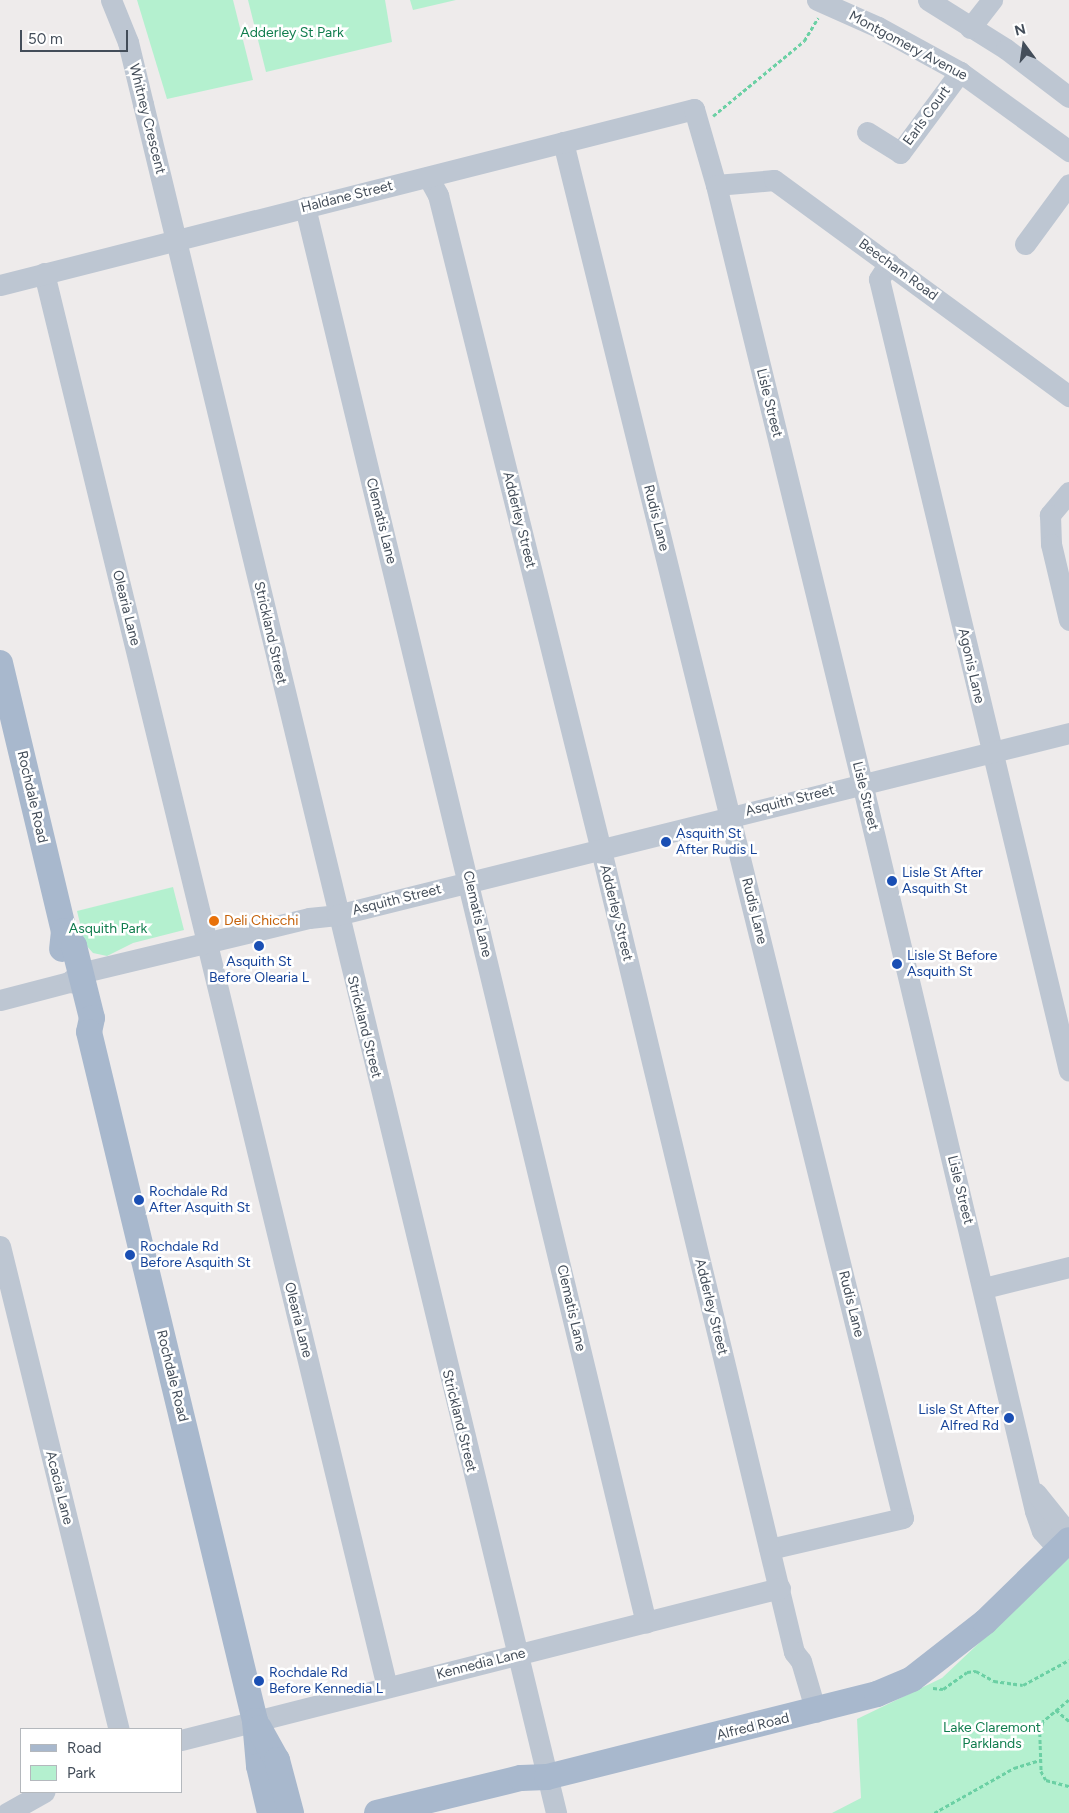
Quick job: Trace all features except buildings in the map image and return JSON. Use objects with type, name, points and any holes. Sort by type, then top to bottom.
[{"type":"main road","name":"Rochdale Road","points":[[0,663],[64,931],[74,946],[78,980],[92,1018],[89,1032],[255,1721],[258,1766],[270,1813]]},
{"type":"main road","name":"Alfred Road","points":[[377,1813],[521,1778],[547,1777],[809,1713],[877,1694],[922,1671],[948,1652],[1063,1535]]},
{"type":"main road","name":"Rochdale Road","points":[[255,1721],[277,1760],[291,1813]]},
{"type":"main road","name":"Alfred Road","points":[[434,1813],[523,1790],[547,1777]]},
{"type":"street","name":"Whitney Crescent","points":[[111,0],[128,42],[176,240]]},
{"type":"street","points":[[928,0],[1006,49],[1069,97]]},
{"type":"street","points":[[970,28],[992,0]]},
{"type":"street","name":"Montgomery Avenue","points":[[822,2],[960,72],[1069,151]]},
{"type":"street","name":"Earls Court","points":[[867,132],[900,153],[960,72]]},
{"type":"street","name":"Haldane Street","points":[[0,286],[44,273],[694,109]]},
{"type":"street","name":"Lisle Street","points":[[694,109],[716,186],[862,783],[1031,1484],[1035,1512],[1063,1535]]},
{"type":"street","name":"Rudis Lane","points":[[563,142],[903,1518],[770,1549]]},
{"type":"street","name":"Adderley Street","points":[[428,177],[438,195],[601,850],[794,1652],[801,1661],[809,1713]]},
{"type":"street","name":"Beecham Road","points":[[716,186],[774,180],[1069,396]]},
{"type":"street","points":[[1025,244],[1069,184]]},
{"type":"street","name":"Clematis Lane","points":[[305,207],[470,882],[646,1623]]},
{"type":"street","name":"Strickland Street","points":[[176,240],[515,1655],[556,1813]]},
{"type":"street","name":"Agonis Lane","points":[[889,263],[879,280],[1069,1071]]},
{"type":"street","name":"Olearia Lane","points":[[44,273],[387,1687]]},
{"type":"street","points":[[1069,492],[1050,515],[1051,544],[1069,620]]},
{"type":"street","name":"Asquith Street","points":[[0,1000],[208,947],[310,927],[337,915],[1069,733]]},
{"type":"street","name":"Acacia Lane","points":[[0,1246],[119,1728]]},
{"type":"street","points":[[984,1288],[1069,1266]]},
{"type":"street","name":"Kennedia Lane","points":[[182,1740],[780,1588]]},
{"type":"street","points":[[7,1813],[42,1793]]},
{"type":"path","points":[[694,109],[711,117],[804,41],[822,2]]},
{"type":"path","points":[[922,1671],[934,1688],[942,1688],[967,1672],[976,1670],[994,1681],[1023,1685],[1069,1660]]},
{"type":"path","points":[[1069,1700],[1043,1722],[1041,1760],[1046,1780],[1069,1786]]},
{"type":"path","points":[[1056,1710],[1069,1720]]},
{"type":"path","points":[[934,1813],[1014,1768],[1041,1760]]},
{"type":"green space","points":[[137,0],[233,0],[253,80],[167,99]]},
{"type":"green space","name":"Adderley St Park","points":[[248,0],[385,0],[392,42],[266,72]]},
{"type":"green space","points":[[410,0],[456,0],[413,10]]},
{"type":"green space","name":"Asquith Park","points":[[173,887],[184,930],[133,943],[107,956],[93,953],[85,944],[77,911]]},
{"type":"green space","name":"Lake Claremont Parklands","points":[[1069,1558],[1069,1813],[832,1813],[861,1798],[857,1719],[942,1678]]},
{"type":"place","name":"Asquith St After Rudis L","points":[[666,842]]},
{"type":"place","name":"Lisle St After Asquith St","points":[[892,881]]},
{"type":"place","name":"Deli Chicchi","points":[[214,921]]},
{"type":"place","name":"Asquith St Before Olearia L","points":[[259,946]]},
{"type":"place","name":"Lisle St Before Asquith St","points":[[897,964]]},
{"type":"place","name":"Rochdale Rd After Asquith St","points":[[139,1200]]},
{"type":"place","name":"Rochdale Rd Before Asquith St","points":[[130,1255]]},
{"type":"place","name":"Lisle St After Alfred Rd","points":[[1009,1418]]},
{"type":"place","name":"Rochdale Rd Before Kennedia L","points":[[259,1681]]}]
